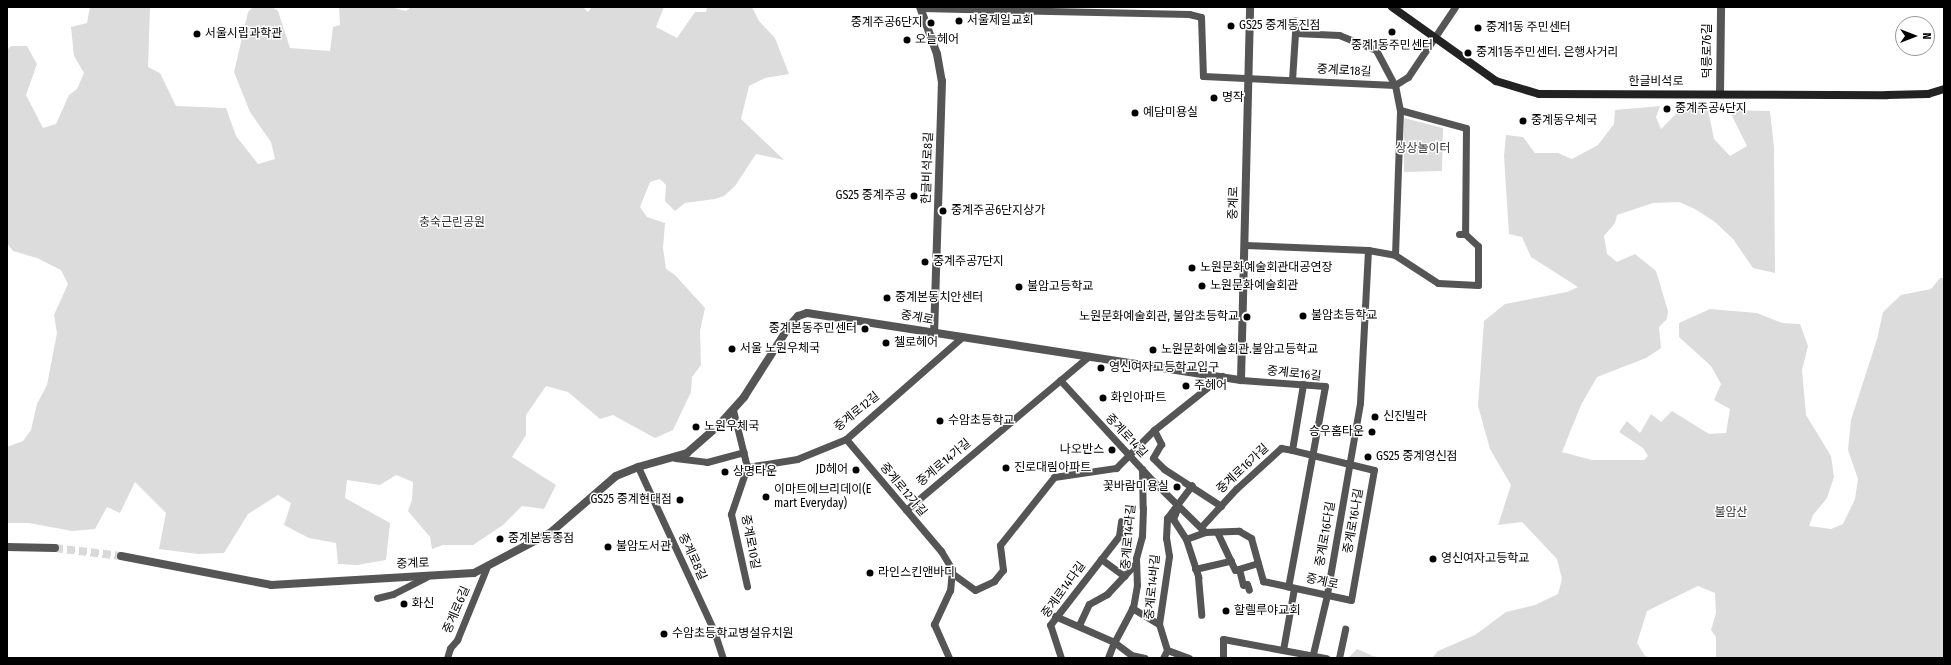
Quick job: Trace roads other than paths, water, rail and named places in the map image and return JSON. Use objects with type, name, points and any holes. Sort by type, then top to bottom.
[{"type":"main road","name":"한글비석로","points":[[1392,7],[1496,81],[1507,86],[1539,94],[1902,95],[1928,94],[1944,89]]},
{"type":"street","name":"중계로18길","points":[[920,7],[1189,14],[1201,18],[1203,76],[1395,85]]},
{"type":"street","name":"한글비석로8길","points":[[920,7],[937,54],[942,81],[934,333]]},
{"type":"street","name":"중계로","points":[[121,556],[271,585],[426,577],[474,573],[486,569],[550,533],[616,476],[638,467],[675,458],[687,453],[733,410],[798,316],[811,313],[1241,380],[1250,7]]},
{"type":"street","points":[[1395,255],[1400,110],[1395,85],[1408,77],[1454,7]]},
{"type":"street","name":"덕릉로76길","points":[[1720,94],[1721,7]]},
{"type":"street","points":[[1292,80],[1295,20]]},
{"type":"street","name":"중계로18길","points":[[1295,33],[1339,35],[1376,50],[1395,85]]},
{"type":"street","points":[[1245,245],[1368,250],[1395,255],[1438,283],[1478,285],[1478,246],[1462,234],[1466,128],[1400,110]]},
{"type":"street","points":[[1350,464],[1360,403],[1368,250]]},
{"type":"street","name":"중계로12길","points":[[747,467],[797,459],[846,438],[962,337]]},
{"type":"street","name":"중계로14가길","points":[[906,510],[1089,356]]},
{"type":"street","points":[[949,658],[934,624],[950,590],[953,574],[975,590],[994,581],[1003,570],[1000,546],[1054,477],[1116,468],[1128,453],[1154,430],[1222,376]]},
{"type":"street","name":"중계로14길","points":[[1060,380],[1142,469],[1203,530]]},
{"type":"street","name":"중계로16길","points":[[1241,380],[1325,386],[1291,588],[1283,650]]},
{"type":"street","points":[[1303,384],[1292,450],[1313,455]]},
{"type":"street","points":[[733,410],[747,467]]},
{"type":"street","points":[[1154,430],[1161,444],[1153,458],[1164,469],[1192,485],[1221,506]]},
{"type":"street","name":"중계로12가길","points":[[846,438],[944,555],[953,574]]},
{"type":"street","name":"중계로16가길","points":[[1203,530],[1221,506],[1281,448],[1292,450]]},
{"type":"street","name":"중계로","points":[[675,458],[707,462],[744,452]]},
{"type":"street","name":"중계로16나길","points":[[1313,455],[1374,470],[1351,600]]},
{"type":"street","name":"중계로16다길","points":[[1313,657],[1327,595],[1350,464]]},
{"type":"street","name":"중계로8길","points":[[638,467],[714,631],[723,658]]},
{"type":"street","name":"중계로10길","points":[[747,467],[731,514],[747,586]]},
{"type":"street","name":"중계로14라길","points":[[1108,658],[1114,642],[1132,608],[1137,585],[1136,563],[1142,536],[1142,469]]},
{"type":"street","points":[[1192,485],[1178,505],[1173,519],[1186,539],[1195,569],[1201,615]]},
{"type":"street","name":"중계로14바길","points":[[1167,650],[1159,624],[1169,556],[1166,538],[1167,518],[1178,505]]},
{"type":"street","name":"중계로14다길","points":[[1061,658],[1050,624],[1119,536],[1121,521]]},
{"type":"street","points":[[1186,539],[1203,530],[1217,532],[1239,531],[1251,538],[1263,581],[1291,588]]},
{"type":"street","points":[[1217,532],[1235,570],[1258,563]]},
{"type":"street","points":[[7,547],[55,548]]},
{"type":"street","name":"중계로14다길","points":[[1101,559],[1124,576]]},
{"type":"street","points":[[1195,569],[1231,561]]},
{"type":"street","points":[[1079,625],[1089,604],[1107,594],[1136,563]]},
{"type":"street","name":"중계로6길","points":[[447,658],[450,648],[457,640],[486,569]]},
{"type":"street","points":[[1239,569],[1243,584],[1247,584],[1249,590]]},
{"type":"street","points":[[377,598],[393,594],[426,577]]},
{"type":"street","name":"중계로","points":[[1291,588],[1351,600]]},
{"type":"street","points":[[1132,608],[1159,624]]},
{"type":"street","points":[[1055,616],[1079,625],[1114,642],[1131,657],[1145,658]]},
{"type":"street","points":[[1339,658],[1345,629]]},
{"type":"street","points":[[1223,658],[1223,639],[1313,657],[1326,658]]},
{"type":"street","points":[[1163,658],[1167,650],[1189,658]]},
{"type":"tunnel","points":[[55,548],[121,556]]},
{"type":"place","name":"서울제일교회","points":[[959,21]]},
{"type":"place","name":"중계주공6단지","points":[[931,23]]},
{"type":"place","name":"GS25 중계동진점","points":[[1231,26]]},
{"type":"place","name":"중계1동 주민센터","points":[[1478,28]]},
{"type":"place","name":"중계1동주민센터","points":[[1392,32]]},
{"type":"place","name":"서울시립과학관","points":[[197,34]]},
{"type":"place","name":"오늘헤어","points":[[907,40]]},
{"type":"place","name":"중계1동주민센터. 은행사거리","points":[[1468,53]]},
{"type":"place","name":"명작","points":[[1214,98]]},
{"type":"place","name":"중계주공4단지","points":[[1667,109]]},
{"type":"place","name":"예담미용실","points":[[1135,113]]},
{"type":"place","name":"중계동우체국","points":[[1523,121]]},
{"type":"place","name":"GS25 중계주공","points":[[914,196]]},
{"type":"place","name":"중계주공6단지상가","points":[[943,211]]},
{"type":"place","name":"중계주공7단지","points":[[925,262]]},
{"type":"place","name":"노원문화예술회관대공연장","points":[[1192,268]]},
{"type":"place","name":"노원문화예술회관","points":[[1202,286]]},
{"type":"place","name":"불암고등학교","points":[[1019,287]]},
{"type":"place","name":"중계본동치안센터","points":[[887,298]]},
{"type":"place","name":"불암초등학교","points":[[1303,316]]},
{"type":"place","name":"노원문화예술회관, 불암초등학교","points":[[1247,317]]},
{"type":"place","name":"중계본동주민센터","points":[[865,329]]},
{"type":"place","name":"첼로헤어","points":[[886,343]]},
{"type":"place","name":"서울 노원우체국","points":[[732,349]]},
{"type":"place","name":"노원문화예술회관.불암고등학교","points":[[1153,350]]},
{"type":"place","name":"영신여자고등학교입구","points":[[1101,368]]},
{"type":"place","name":"주헤어","points":[[1186,386]]},
{"type":"place","name":"화인아파트","points":[[1103,398]]},
{"type":"place","name":"신진빌라","points":[[1375,417]]},
{"type":"place","name":"수암초등학교","points":[[940,421]]},
{"type":"place","name":"노원우체국","points":[[696,427]]},
{"type":"place","name":"승우홈타운","points":[[1372,432]]},
{"type":"place","name":"나오반스","points":[[1112,450]]},
{"type":"place","name":"GS25 중계영신점","points":[[1368,457]]},
{"type":"place","name":"진로대림아파트","points":[[1006,468]]},
{"type":"place","name":"JD헤어","points":[[856,470]]},
{"type":"place","name":"상명타운","points":[[725,472]]},
{"type":"place","name":"꽃바람미용실","points":[[1177,487]]},
{"type":"place","name":"이마트에브리데이(E mart Everyday)","points":[[766,497]]},
{"type":"place","name":"GS25 중계현대점","points":[[680,500]]},
{"type":"place","name":"중계본동종점","points":[[500,539]]},
{"type":"place","name":"불암도서관","points":[[608,547]]},
{"type":"place","name":"영신여자고등학교","points":[[1433,559]]},
{"type":"place","name":"라인스킨앤바디","points":[[870,573]]},
{"type":"place","name":"화신","points":[[404,604]]},
{"type":"place","name":"할렐루야교회","points":[[1226,611]]},
{"type":"place","name":"수암초등학교병설유치원","points":[[664,634]]},
{"type":"park label","name":"상상놀이터","points":[[1423,149]]},
{"type":"park label","name":"충숙근린공원","points":[[452,223]]},
{"type":"park label","name":"불암산","points":[[1731,513]]}]
